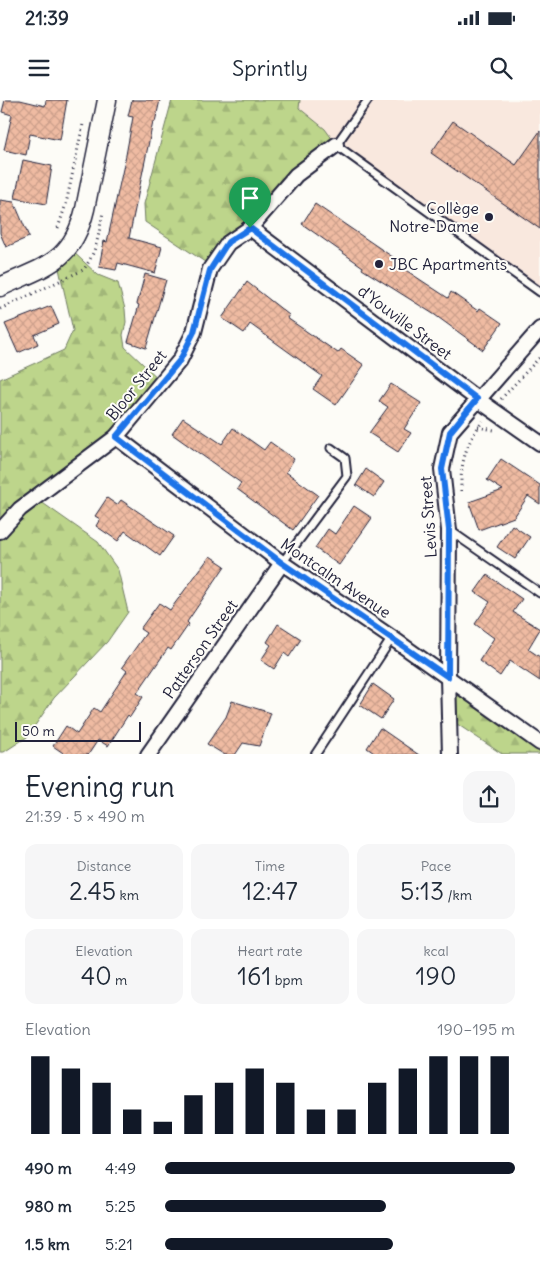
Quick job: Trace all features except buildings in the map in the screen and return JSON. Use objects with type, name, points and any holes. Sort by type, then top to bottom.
[{"type":"street","points":[[0,287],[64,255],[73,241],[81,226],[107,100]]},
{"type":"street","name":"Bloor Street","points":[[0,531],[20,509],[116,437],[180,360],[194,332],[210,270],[228,242],[250,228],[296,175],[336,145]]},
{"type":"street","name":"d'Youville Street","points":[[250,228],[477,399],[540,444]]},
{"type":"street","name":"Levis Street","points":[[450,754],[448,677],[449,530],[442,469],[450,432],[540,329]]},
{"type":"street","name":"Montcalm Avenue","points":[[116,437],[282,563],[540,743]]},
{"type":"street","name":"Patterson Street","points":[[148,754],[282,563]]},
{"type":"lane","points":[[368,100],[336,145],[540,292]]},
{"type":"lane","points":[[282,563],[347,476],[345,458],[331,448]]},
{"type":"lane","points":[[449,530],[540,593]]},
{"type":"lane","points":[[315,754],[392,638]]},
{"type":"path","points":[[55,234],[66,204],[84,118]]},
{"type":"shaded area","name":"Collège Notre-Dame","points":[[300,100],[540,100],[540,290],[336,144],[325,129],[299,108]]},
{"type":"green space","points":[[172,100],[300,100],[299,108],[325,129],[336,144],[211,266],[145,222],[144,204]]},
{"type":"green space","points":[[69,248],[98,275],[118,283],[125,309],[126,322],[123,335],[125,347],[163,383],[116,438],[37,499],[98,542],[118,570],[128,612],[107,642],[54,698],[27,737],[4,752],[0,752],[0,379],[64,350],[73,330],[57,260]]},
{"type":"green space","points":[[450,680],[540,746],[540,754],[502,754],[451,720]]},
{"type":"place","name":"Collège Notre-Dame","points":[[489,217]]},
{"type":"place","name":"JBC Apartments","points":[[379,264]]},
{"type":"route","points":[[250,228],[477,399],[450,432],[442,469],[449,530],[448,677],[282,563],[116,437],[180,360],[194,332],[210,270],[228,242],[250,228]]}]
